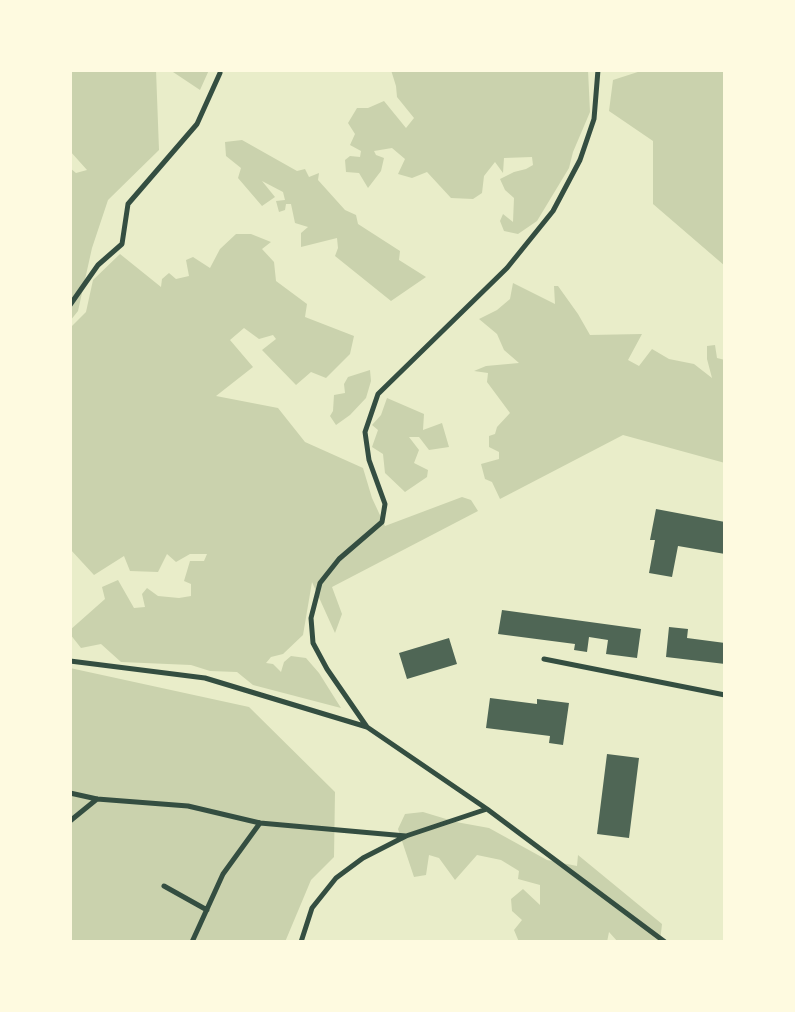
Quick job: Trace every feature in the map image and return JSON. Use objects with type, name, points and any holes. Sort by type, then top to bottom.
[{"type":"lane","points":[[367,727],[322,661],[313,643],[311,618],[320,583],[339,559],[382,523],[385,504],[369,460],[365,432],[378,394],[507,268],[553,211],[580,160],[594,119],[598,70]]},
{"type":"lane","points":[[70,305],[99,265],[122,244],[128,204],[197,124],[220,74]]},
{"type":"lane","points":[[544,659],[725,695]]},
{"type":"lane","points":[[70,661],[205,678],[367,727],[487,809],[665,942]]},
{"type":"lane","points":[[70,793],[97,799],[188,806],[260,823],[406,836]]},
{"type":"lane","points":[[70,821],[97,799]]},
{"type":"lane","points":[[302,942],[312,908],[336,878],[363,858],[406,836],[487,809]]},
{"type":"lane","points":[[192,942],[223,874],[260,823]]},
{"type":"lane","points":[[164,886],[207,910]]},
{"type":"green space","points":[[70,70],[156,70],[159,150],[108,200],[92,248],[78,311],[70,321],[70,168],[76,173],[87,170],[70,151]]},
{"type":"green space","points":[[170,70],[209,70],[200,90]]},
{"type":"green space","points":[[391,70],[588,70],[590,112],[569,168],[537,221],[518,234],[504,231],[500,221],[503,214],[513,222],[514,198],[505,190],[500,179],[533,165],[532,157],[504,158],[503,173],[495,162],[484,176],[482,193],[473,199],[451,198],[427,172],[412,178],[398,174],[405,159],[392,148],[374,151],[376,155],[384,158],[381,171],[368,188],[359,173],[346,172],[345,160],[350,156],[360,157],[361,151],[350,145],[355,134],[348,123],[357,108],[368,108],[384,101],[406,128],[414,118],[397,97]]},
{"type":"green space","points":[[644,70],[725,70],[725,266],[653,204],[653,141],[609,111],[613,80]]},
{"type":"green space","points":[[242,140],[297,171],[305,169],[309,177],[319,173],[318,180],[345,210],[356,215],[358,224],[400,251],[399,260],[426,277],[391,301],[335,256],[337,238],[301,247],[301,233],[308,227],[295,223],[291,204],[286,204],[285,210],[279,212],[276,201],[285,200],[283,192],[262,181],[275,197],[262,206],[238,178],[241,168],[226,156],[225,142]]},
{"type":"green space","points":[[236,234],[251,234],[271,242],[262,249],[274,262],[276,281],[307,304],[305,317],[354,336],[350,354],[326,378],[311,372],[296,385],[262,350],[276,339],[273,335],[259,339],[244,328],[230,340],[253,367],[216,396],[278,408],[305,442],[363,468],[372,498],[385,526],[462,497],[471,500],[478,511],[332,587],[342,614],[335,633],[312,582],[303,635],[283,654],[271,657],[266,663],[273,664],[281,672],[284,662],[291,656],[306,658],[341,708],[253,685],[237,672],[210,671],[191,665],[121,662],[101,644],[81,648],[70,634],[70,630],[105,599],[102,587],[118,580],[134,608],[145,607],[142,594],[147,588],[158,596],[191,596],[191,584],[184,581],[190,561],[204,561],[207,554],[190,554],[176,562],[167,554],[158,572],[130,571],[124,556],[94,575],[70,549],[70,328],[86,312],[93,280],[120,254],[161,287],[162,279],[169,273],[176,279],[189,276],[186,260],[193,257],[210,268],[220,249]]},
{"type":"green space","points":[[513,283],[555,304],[554,286],[558,286],[590,335],[642,334],[628,360],[639,366],[652,349],[669,359],[694,364],[712,378],[707,346],[715,345],[717,358],[725,360],[725,463],[623,435],[500,499],[492,482],[485,479],[481,464],[499,459],[499,452],[489,447],[489,436],[495,434],[497,427],[510,413],[487,382],[488,373],[474,371],[486,366],[519,363],[504,350],[497,334],[479,319],[497,310],[510,299]]},
{"type":"green space","points":[[370,370],[371,381],[366,398],[336,425],[330,416],[334,395],[345,393],[344,384],[348,377]]},
{"type":"green space","points":[[387,398],[424,414],[423,430],[442,423],[449,447],[429,450],[419,437],[409,437],[419,450],[414,463],[428,470],[427,477],[405,492],[385,473],[383,454],[372,447],[378,430],[372,425],[381,415]]},
{"type":"green space","points":[[70,668],[249,707],[335,792],[334,857],[311,880],[285,942],[70,942]]},
{"type":"green space","points":[[423,812],[489,828],[547,860],[577,866],[578,855],[662,924],[660,942],[618,942],[609,932],[607,942],[519,942],[514,930],[522,920],[512,911],[511,899],[523,889],[540,905],[540,885],[518,879],[519,871],[501,860],[477,855],[455,880],[439,858],[429,855],[426,875],[414,877],[398,829],[405,814]]},
{"type":"building","points":[[656,509],[725,522],[725,554],[678,546],[672,577],[649,573],[655,540],[650,540]]},
{"type":"building","points":[[502,610],[641,629],[637,658],[606,654],[608,640],[589,637],[587,652],[574,650],[575,644],[498,634]]},
{"type":"building","points":[[669,627],[688,629],[687,638],[725,643],[725,664],[666,657]]},
{"type":"building","points":[[449,638],[457,664],[407,679],[399,653]]},
{"type":"building","points":[[490,698],[537,704],[537,699],[569,703],[563,745],[549,743],[550,736],[486,728]]},
{"type":"building","points":[[607,754],[639,758],[629,838],[597,834]]}]
